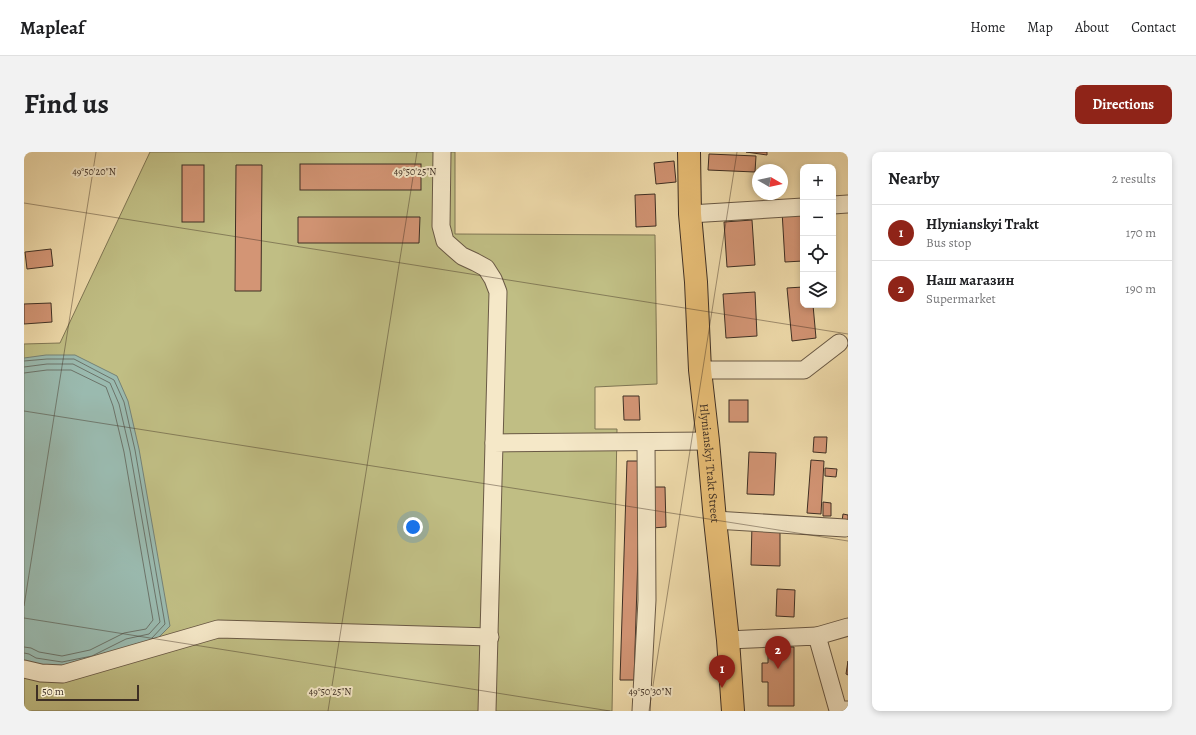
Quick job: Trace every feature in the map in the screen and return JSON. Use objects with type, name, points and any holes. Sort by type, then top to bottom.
[{"type":"main road","name":"Hlynianskyi Trakt Street","points":[[689,152],[690,214],[696,282],[700,370],[728,640],[733,711]]},
{"type":"street","points":[[442,152],[441,226],[445,241],[462,256],[486,268],[494,279],[498,292],[487,711]]},
{"type":"street","points":[[836,205],[848,204]]},
{"type":"street","points":[[690,214],[800,207]]},
{"type":"street","points":[[700,370],[804,370],[839,343]]},
{"type":"street","points":[[494,443],[708,441]]},
{"type":"street","points":[[641,711],[647,600],[646,442]]},
{"type":"street","points":[[715,520],[845,528]]},
{"type":"street","points":[[728,640],[817,636],[848,627]]},
{"type":"street","points":[[24,669],[41,673],[63,674],[218,629],[490,637]]},
{"type":"street","points":[[817,636],[838,711],[848,710]]},
{"type":"shaded area","points":[[150,152],[455,152],[455,234],[655,235],[657,384],[595,387],[595,429],[617,429],[612,711],[24,711],[24,344],[60,343]]},
{"type":"water","points":[[46,355],[75,355],[117,376],[128,401],[139,449],[170,626],[154,642],[62,672],[24,661],[24,358]]},
{"type":"building","points":[[746,152],[767,152],[767,155]]},
{"type":"building","points":[[709,154],[756,156],[756,164],[752,164],[752,172],[708,170]]},
{"type":"building","points":[[674,161],[676,182],[656,184],[654,163]]},
{"type":"building","points":[[300,164],[421,164],[421,190],[300,190]]},
{"type":"building","points":[[182,165],[204,165],[204,222],[182,222]]},
{"type":"building","points":[[236,165],[262,165],[261,291],[235,291]]},
{"type":"building","points":[[655,194],[656,226],[636,227],[635,195]]},
{"type":"building","points":[[800,210],[800,261],[785,262],[782,211]]},
{"type":"building","points":[[298,217],[420,217],[419,243],[298,243]]},
{"type":"building","points":[[752,220],[755,265],[727,267],[724,222]]},
{"type":"building","points":[[51,249],[53,266],[27,269],[25,252]]},
{"type":"building","points":[[800,287],[800,308],[813,308],[816,338],[792,341],[787,288]]},
{"type":"building","points":[[755,292],[757,336],[726,338],[723,294]]},
{"type":"building","points":[[51,303],[52,322],[24,324],[24,304]]},
{"type":"building","points":[[623,396],[639,396],[640,420],[624,420]]},
{"type":"building","points":[[729,400],[748,400],[748,422],[729,422]]},
{"type":"building","points":[[814,437],[827,437],[826,453],[813,452]]},
{"type":"building","points":[[749,452],[776,453],[774,495],[747,494]]},
{"type":"building","points":[[811,460],[824,461],[821,514],[807,513]]},
{"type":"building","points":[[627,461],[641,461],[634,680],[620,680]]},
{"type":"building","points":[[825,468],[837,469],[836,477],[825,476]]},
{"type":"building","points":[[651,487],[665,487],[666,527],[652,528]]},
{"type":"building","points":[[823,502],[831,503],[831,516],[823,516]]},
{"type":"building","points":[[843,514],[848,515],[848,521],[842,521]]},
{"type":"building","points":[[752,524],[780,524],[780,566],[751,565]]},
{"type":"building","points":[[777,589],[795,590],[794,617],[776,616]]},
{"type":"building","points":[[768,647],[794,647],[794,706],[768,706],[768,682],[762,682],[762,663],[768,663]]},
{"type":"building","points":[[848,661],[848,675],[846,674]]},
{"type":"place","name":"Наш магазин","points":[[778,669]]},
{"type":"place","name":"Hlynianskyi Trakt","points":[[722,688]]}]
